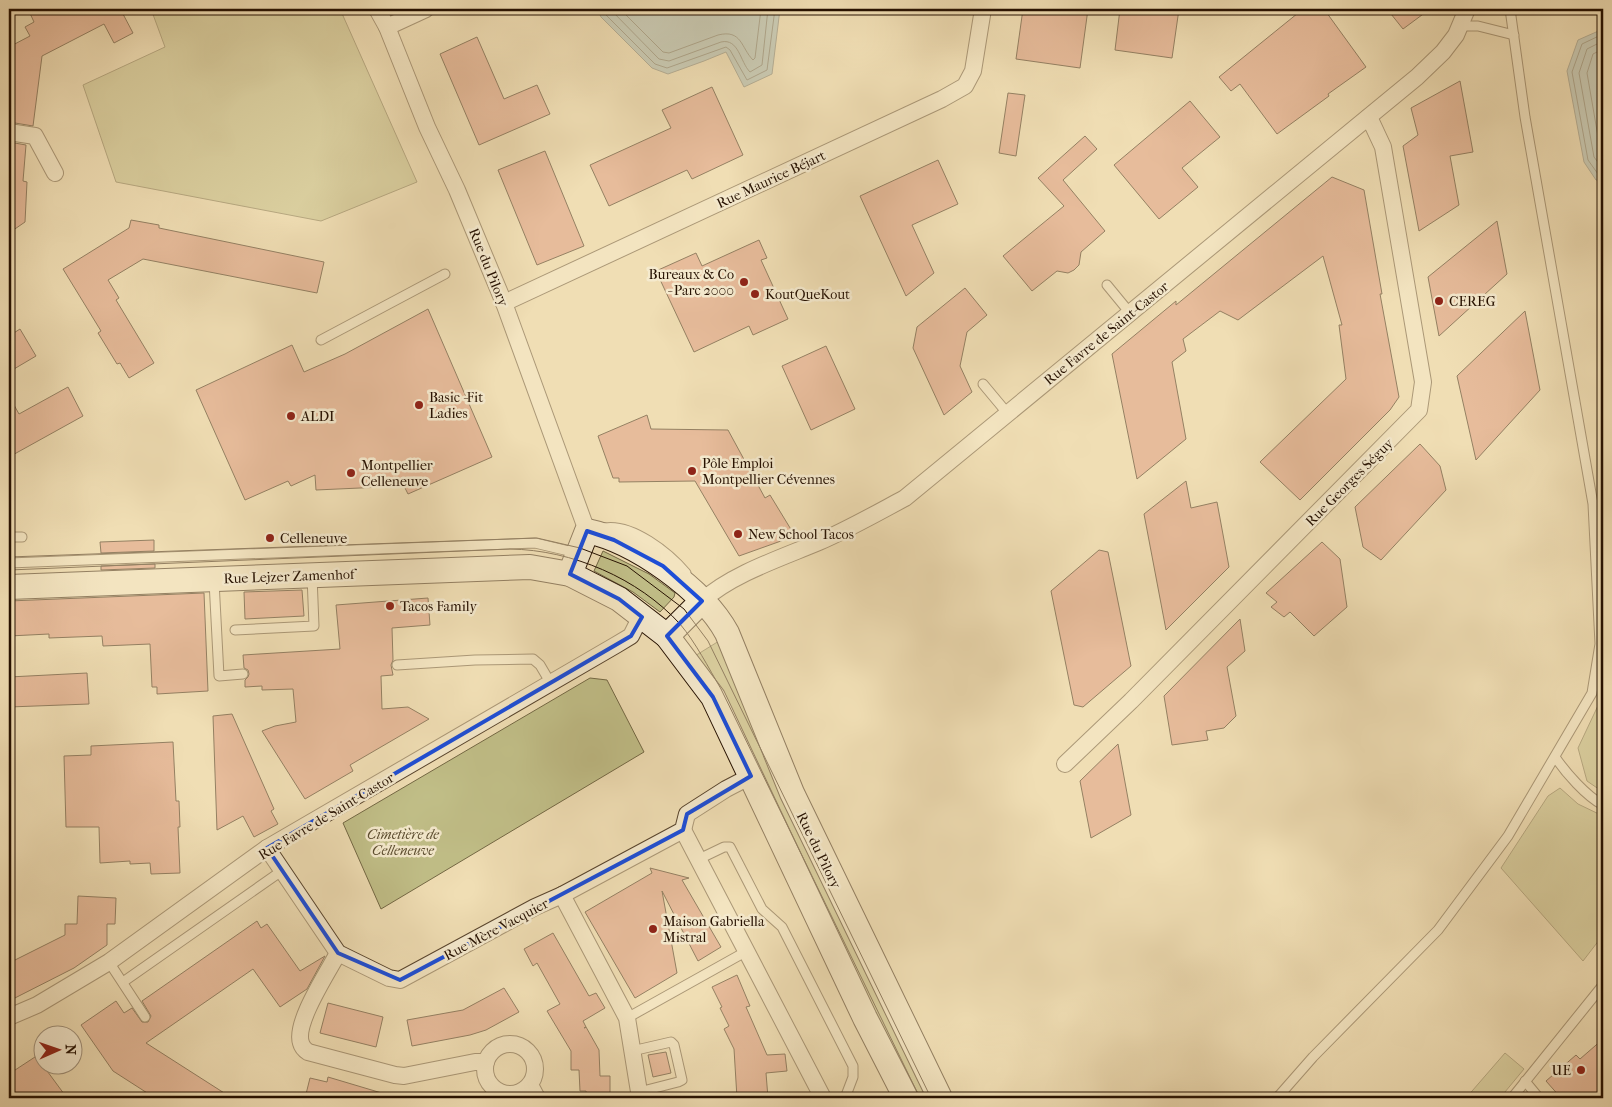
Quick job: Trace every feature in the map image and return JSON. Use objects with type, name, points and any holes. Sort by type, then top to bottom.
[{"type":"main road","points":[[574,564],[586,531]]},
{"type":"main road","name":"Rue du Pilory","points":[[586,531],[614,540],[663,566],[718,618],[727,633],[792,793],[940,1098]]},
{"type":"main road","name":"Rue Lejzer Zamenhof","points":[[9,587],[574,564],[667,636]]},
{"type":"main road","points":[[702,601],[667,636],[713,697],[865,1018],[906,1098]]},
{"type":"street","name":"Rue du Pilory","points":[[378,9],[504,303],[540,398],[586,531]]},
{"type":"street","points":[[387,27],[426,9]]},
{"type":"street","name":"Rue Maurice Béjart","points":[[504,303],[817,158],[942,99],[964,86],[974,71],[983,9]]},
{"type":"street","name":"Rue Favre de Saint-Castor","points":[[702,601],[715,589],[846,530],[905,498],[1417,77],[1443,52],[1456,35],[1467,9]]},
{"type":"street","name":"Rue Georges Séguy","points":[[1065,764],[1138,694],[1419,410],[1423,382],[1422,373],[1383,147],[1369,117]]},
{"type":"street","points":[[9,132],[35,136],[55,173]]},
{"type":"street","name":"Rue Favre de Saint-Castor","points":[[9,1017],[36,1005],[109,962],[267,848],[630,636],[641,616]]},
{"type":"street","points":[[752,776],[726,789],[687,814],[684,830],[823,1098]]},
{"type":"street","name":"Rue Mère Vacquier","points":[[338,953],[389,978],[400,980],[535,907],[562,895],[684,830]]},
{"type":"street","points":[[267,848],[338,953],[303,1018],[300,1042],[308,1052],[404,1076],[475,1062],[486,1062]]},
{"type":"street","points":[[562,895],[627,1018],[639,1095]]},
{"type":"street","points":[[511,1044],[519,1046],[532,1056],[534,1073],[532,1081],[520,1092],[504,1093],[497,1090],[486,1078],[486,1062],[495,1048],[511,1044]]},
{"type":"lane","points":[[1277,1098],[1313,1057],[1438,930],[1508,836],[1592,693],[1600,644],[1593,504],[1525,117],[1510,9]]},
{"type":"lane","points":[[1460,26],[1478,26],[1514,35]]},
{"type":"lane","points":[[321,340],[445,274]]},
{"type":"lane","points":[[1108,285],[1130,313]]},
{"type":"lane","points":[[983,384],[1008,414]]},
{"type":"lane","points":[[9,537],[22,537]]},
{"type":"lane","points":[[9,563],[535,543],[574,564]]},
{"type":"lane","points":[[236,630],[314,626],[312,576]]},
{"type":"lane","points":[[214,579],[219,676],[244,674]]},
{"type":"lane","points":[[398,665],[475,660],[533,659],[540,665],[550,682]]},
{"type":"lane","points":[[1555,757],[1564,771],[1596,802],[1603,805]]},
{"type":"lane","points":[[699,859],[724,847],[730,847],[762,910],[782,927],[852,1066],[853,1077],[845,1098]]},
{"type":"lane","points":[[123,982],[283,870]]},
{"type":"lane","points":[[627,1018],[747,951]]},
{"type":"lane","points":[[109,962],[145,1017]]},
{"type":"lane","points":[[1512,1098],[1603,985]]},
{"type":"lane","points":[[632,1051],[671,1042],[674,1045],[682,1080],[639,1095]]},
{"type":"lane","points":[[532,1081],[541,1098]]},
{"type":"lane","points":[[1525,1081],[1539,1098]]},
{"type":"highlighted area","points":[[587,531],[614,540],[663,566],[702,601],[667,636],[713,697],[751,776],[687,814],[683,830],[400,980],[338,953],[267,848],[631,636],[642,617],[619,599],[570,574]]},
{"type":"green space","points":[[151,9],[340,9],[417,182],[321,221],[116,182],[83,85],[165,47]]},
{"type":"green space","points":[[603,551],[649,574],[675,593],[674,597],[660,612],[633,592],[594,571]]},
{"type":"green space","points":[[719,641],[935,1098],[912,1098],[690,659]]},
{"type":"green space","name":"Cimetière de Celleneuve","points":[[590,678],[607,680],[644,752],[381,909],[343,823]]},
{"type":"green space","points":[[1603,695],[1603,792],[1587,781],[1578,748]]},
{"type":"green space","points":[[1560,788],[1578,804],[1603,816],[1603,935],[1583,961],[1501,868],[1548,796]]},
{"type":"green space","points":[[1505,1053],[1524,1069],[1500,1098],[1466,1098]]},
{"type":"water","points":[[597,9],[780,9],[772,74],[744,87],[726,52],[668,74],[652,68],[601,17]]},
{"type":"water","points":[[1603,29],[1603,181],[1596,180],[1584,162],[1567,71],[1578,40]]},
{"type":"building","points":[[28,9],[134,9],[123,14],[133,33],[114,43],[104,24],[42,56],[33,126],[9,122],[9,47],[30,36],[25,27],[34,22]]},
{"type":"building","points":[[1023,9],[1088,9],[1080,68],[1016,59]]},
{"type":"building","points":[[1120,9],[1179,9],[1172,58],[1115,50]]},
{"type":"building","points":[[1303,9],[1324,9],[1366,67],[1277,134],[1240,84],[1231,91],[1219,77]]},
{"type":"building","points":[[1387,9],[1430,9],[1403,29]]},
{"type":"building","points":[[477,37],[504,99],[537,85],[550,114],[479,145],[440,54]]},
{"type":"building","points":[[1460,81],[1473,152],[1450,156],[1459,205],[1419,231],[1403,146],[1418,135],[1411,108]]},
{"type":"building","points":[[712,87],[743,155],[692,179],[687,170],[609,206],[590,165],[671,128],[662,110]]},
{"type":"building","points":[[1008,93],[1025,95],[1016,156],[999,153]]},
{"type":"building","points":[[1190,101],[1220,137],[1182,168],[1198,187],[1159,219],[1114,165]]},
{"type":"building","points":[[1085,136],[1097,149],[1063,180],[1105,231],[1081,252],[1079,265],[1074,270],[1068,273],[1057,271],[1032,291],[1003,256],[1064,206],[1038,178]]},
{"type":"building","points":[[9,142],[26,145],[23,181],[27,182],[25,222],[9,233]]},
{"type":"building","points":[[545,151],[584,246],[537,265],[498,170]]},
{"type":"building","points":[[938,160],[958,204],[912,225],[934,273],[906,296],[860,196]]},
{"type":"building","points":[[1332,177],[1364,190],[1382,294],[1380,294],[1399,397],[1390,410],[1300,500],[1260,462],[1346,379],[1339,325],[1342,325],[1323,256],[1238,320],[1220,311],[1183,339],[1186,351],[1172,362],[1186,439],[1137,479],[1112,354],[1176,301],[1176,305]]},
{"type":"building","points":[[131,220],[159,225],[159,228],[324,262],[317,293],[143,259],[108,280],[119,298],[116,300],[154,363],[129,378],[120,363],[117,364],[98,333],[101,331],[63,269],[129,228]]},
{"type":"building","points":[[1497,221],[1507,274],[1439,336],[1428,277]]},
{"type":"building","points":[[759,240],[767,258],[761,260],[788,319],[753,335],[749,326],[694,352],[656,271],[696,253],[702,266]]},
{"type":"building","points":[[965,288],[987,315],[967,332],[960,366],[972,392],[944,415],[913,348],[917,327]]},
{"type":"building","points":[[428,309],[492,457],[408,494],[404,486],[316,490],[315,475],[291,486],[288,481],[245,500],[196,390],[292,345],[304,372],[345,354]]},
{"type":"building","points":[[1525,311],[1540,390],[1476,460],[1457,376]]},
{"type":"building","points":[[20,329],[36,356],[14,369],[9,360],[9,336]]},
{"type":"building","points":[[826,346],[855,409],[811,430],[782,366]]},
{"type":"building","points":[[68,387],[83,416],[9,457],[9,396],[19,414]]},
{"type":"building","points":[[647,415],[651,429],[728,430],[765,498],[770,495],[795,536],[739,556],[695,481],[619,482],[619,478],[613,478],[598,436]]},
{"type":"building","points":[[1420,444],[1440,466],[1446,490],[1381,560],[1363,547],[1355,507]]},
{"type":"building","points":[[1186,481],[1191,508],[1217,502],[1229,567],[1166,630],[1144,514]]},
{"type":"building","points":[[154,540],[154,551],[101,553],[100,542]]},
{"type":"building","points":[[1322,542],[1340,559],[1347,607],[1314,636],[1290,612],[1284,617],[1271,607],[1277,602],[1266,593]]},
{"type":"building","points":[[1099,550],[1108,552],[1131,666],[1083,707],[1074,705],[1051,591]]},
{"type":"building","points":[[155,564],[155,568],[101,570],[101,566]]},
{"type":"building","points":[[302,590],[304,616],[245,619],[244,592]]},
{"type":"building","points":[[204,593],[208,691],[157,694],[157,687],[152,687],[150,644],[103,646],[102,636],[49,638],[49,634],[9,636],[9,601]]},
{"type":"building","points":[[428,598],[430,625],[392,628],[393,660],[391,665],[393,675],[381,676],[382,709],[408,707],[429,719],[350,765],[353,771],[305,799],[262,731],[275,726],[296,722],[293,689],[262,690],[262,686],[245,687],[245,680],[249,674],[248,670],[244,668],[243,655],[340,649],[336,605]]},
{"type":"building","points":[[1240,619],[1245,651],[1227,667],[1236,716],[1224,728],[1206,731],[1208,740],[1172,745],[1164,696]]},
{"type":"building","points":[[87,673],[89,704],[9,707],[9,677]]},
{"type":"building","points":[[232,714],[274,809],[271,811],[278,824],[254,837],[243,816],[217,830],[213,716]]},
{"type":"building","points":[[173,742],[176,801],[179,801],[180,873],[151,874],[150,863],[130,864],[130,861],[100,863],[99,827],[66,827],[64,756],[91,755],[91,746]]},
{"type":"building","points":[[1118,744],[1131,815],[1091,838],[1080,781]]},
{"type":"building","name":"Maison Gabriella Mistral","points":[[650,868],[689,878],[682,880],[721,947],[698,961],[662,891],[677,973],[635,998],[585,912],[652,873]]},
{"type":"building","points":[[78,896],[116,898],[115,924],[107,924],[107,945],[74,968],[9,1001],[9,963],[65,935],[65,924],[77,924]]},
{"type":"building","points":[[257,921],[261,928],[267,924],[300,971],[325,956],[307,989],[280,1007],[253,969],[146,1043],[232,1098],[155,1098],[113,1071],[82,1024],[116,1001],[124,1013],[132,1008],[142,1022],[148,1022],[151,1016],[142,1001]]},
{"type":"building","points":[[553,933],[589,996],[596,993],[605,1008],[583,1021],[599,1050],[600,1076],[610,1076],[610,1098],[587,1098],[586,1091],[580,1091],[579,1070],[571,1070],[571,1051],[547,1011],[560,1004],[537,963],[533,966],[524,949]]},
{"type":"building","points":[[737,975],[750,1006],[746,1007],[767,1055],[785,1054],[787,1071],[766,1073],[768,1098],[737,1098],[734,1049],[724,1029],[729,1026],[712,987]]},
{"type":"building","points":[[504,988],[519,1012],[486,1030],[470,1035],[412,1046],[407,1020],[463,1010]]},
{"type":"building","points":[[328,1003],[383,1017],[376,1047],[320,1033]]},
{"type":"building","name":"UE","points":[[1603,1039],[1603,1098],[1561,1098],[1546,1081],[1576,1055],[1580,1059]]},
{"type":"building","points":[[666,1052],[671,1073],[653,1077],[648,1055]]},
{"type":"building","points":[[32,1059],[32,1074],[49,1074],[67,1098],[15,1098],[9,1089],[9,1074]]},
{"type":"building","points":[[328,1077],[385,1094],[384,1098],[305,1098],[310,1078],[327,1082]]},
{"type":"tram line","points":[[9,557],[537,538],[580,548],[627,566],[684,609],[708,641],[931,1098]]},
{"type":"tram line","points":[[9,570],[510,549],[557,555],[580,561],[624,580],[663,608],[680,624],[697,647],[721,689],[920,1098]]},
{"type":"place","name":"Bureaux & Co - Parc 2000","points":[[744,282]]},
{"type":"place","name":"KoutQueKout","points":[[755,294]]},
{"type":"place","name":"CEREG","points":[[1439,301]]},
{"type":"place","name":"Basic -Fit Ladies","points":[[419,405]]},
{"type":"place","name":"ALDI","points":[[291,416]]},
{"type":"place","name":"Pôle Emploi Montpellier Cévennes","points":[[692,471]]},
{"type":"place","name":"Montpellier Celleneuve","points":[[351,473]]},
{"type":"place","name":"New School Tacos","points":[[738,534]]},
{"type":"place","name":"Celleneuve","points":[[270,538]]},
{"type":"place","name":"Tacos Family","points":[[390,606]]},
{"type":"place","name":"Maison Gabriella Mistral","points":[[653,929]]},
{"type":"place","name":"UE","points":[[1581,1070]]}]
